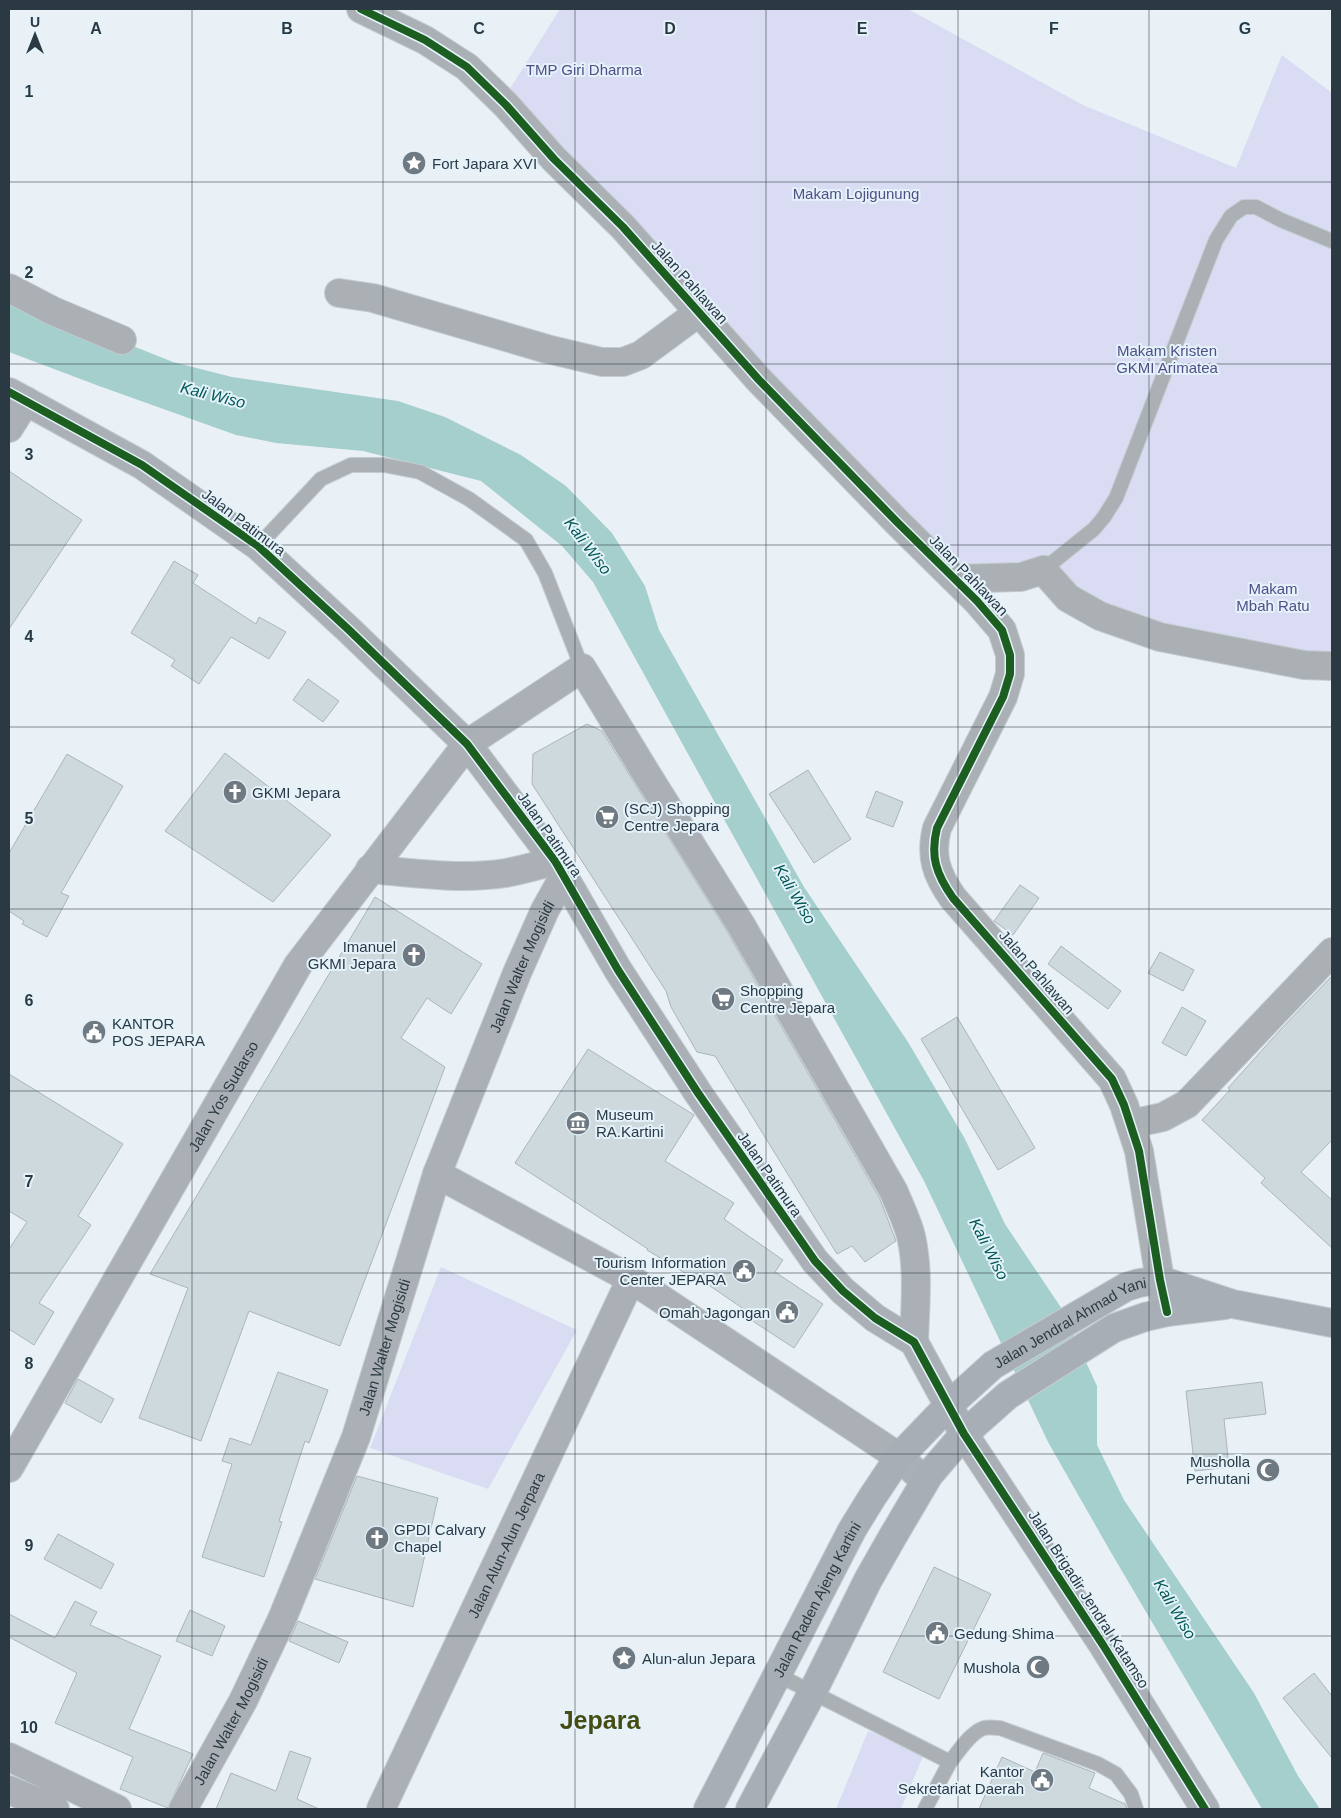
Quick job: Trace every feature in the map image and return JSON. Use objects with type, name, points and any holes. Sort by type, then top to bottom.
[{"type":"highway","name":"Jalan Jendral Ahmad Yani","points":[[949,1405],[993,1365],[1126,1287],[1139,1282],[1160,1280],[1234,1304],[1332,1323]]},
{"type":"highway","name":"Jalan Jendral Ahmad Yani","points":[[964,1434],[1008,1394],[1114,1328],[1145,1317],[1167,1312],[1234,1304]]},
{"type":"highway","name":"Jalan Raden Ajeng Kartini","points":[[708,1809],[852,1530],[871,1498],[899,1457],[949,1405]]},
{"type":"highway","points":[[750,1809],[813,1692],[868,1580],[925,1481],[964,1434]]},
{"type":"street","name":"Jalan Pahlawan","points":[[361,9],[424,40],[467,67],[506,105],[554,160],[623,227],[759,380],[897,522],[956,579],[1002,630],[1010,655],[1010,674],[999,704],[937,828],[933,851],[938,873],[941,881],[953,898],[1112,1079],[1131,1124],[1139,1151],[1167,1312]]},
{"type":"street","points":[[9,288],[53,311],[122,340]]},
{"type":"street","points":[[339,293],[373,298],[547,349],[602,362],[623,362],[641,356],[698,312]]},
{"type":"street","points":[[9,428],[18,396]]},
{"type":"street","name":"Jalan Patimura","points":[[18,396],[142,465],[258,546],[349,630],[467,744],[560,869],[618,970],[666,1044],[815,1261],[843,1291],[868,1312],[914,1342],[949,1405]]},
{"type":"street","points":[[956,579],[1021,577],[1043,570],[1068,598],[1100,616],[1160,637],[1304,665],[1332,666]]},
{"type":"street","points":[[582,668],[741,924],[894,1192],[906,1218],[914,1257],[916,1277],[914,1342]]},
{"type":"street","name":"Jalan Yos Sudarso","points":[[9,1468],[298,965],[467,744],[582,668]]},
{"type":"street","points":[[370,869],[447,876],[560,869]]},
{"type":"street","name":"Jalan Walter Mogisidi","points":[[183,1809],[243,1701],[282,1619],[352,1447],[437,1174],[560,869]]},
{"type":"street","points":[[1131,1124],[1163,1117],[1187,1104],[1332,952]]},
{"type":"street","points":[[437,1174],[631,1279],[899,1457],[925,1481]]},
{"type":"street","name":"Jalan Alun-Alun Jerpara","points":[[381,1809],[631,1279]]},
{"type":"street","name":"Jalan Brigadir Jendral Katamso","points":[[949,1405],[964,1434],[1103,1645],[1205,1809]]},
{"type":"street","points":[[9,1757],[118,1809]]},
{"type":"street","points":[[9,1790],[55,1809]]},
{"type":"lane","points":[[1043,570],[1094,529],[1116,498],[1216,240],[1231,216],[1244,207],[1256,207],[1281,220],[1332,241]]},
{"type":"lane","points":[[258,546],[321,479],[351,465],[384,465],[420,472],[469,499],[526,540],[545,573],[582,668]]},
{"type":"lane","points":[[778,1675],[950,1762]]},
{"type":"lane","points":[[925,1809],[950,1762],[974,1734],[982,1729],[1000,1728],[1098,1764],[1110,1771],[1124,1782],[1131,1794],[1136,1809]]},
{"type":"green space","points":[[560,9],[908,9],[1083,105],[1236,168],[1282,55],[1332,93],[1332,664],[1102,613],[1041,566],[959,574],[509,90]]},
{"type":"green space","points":[[441,1267],[577,1330],[488,1489],[370,1448]]},
{"type":"green space","points":[[868,1731],[924,1754],[901,1809],[836,1809]]},
{"type":"water","name":"Kali Wiso","points":[[9,292],[53,314],[173,362],[232,377],[398,401],[445,417],[521,455],[566,486],[612,533],[645,586],[659,630],[804,887],[908,1042],[965,1139],[1005,1224],[1060,1306],[1097,1386],[1097,1445],[1124,1500],[1254,1693],[1298,1776],[1320,1809],[1262,1809],[1048,1442],[924,1181],[593,582],[562,546],[481,481],[363,451],[276,443],[236,435],[9,352]]},
{"type":"building","points":[[9,471],[82,520],[9,629]]},
{"type":"building","points":[[174,561],[198,575],[193,583],[256,624],[259,617],[286,632],[269,659],[231,637],[199,684],[171,666],[175,660],[131,633]]},
{"type":"building","points":[[308,679],[339,701],[323,722],[293,700]]},
{"type":"building","name":"Shopping Centre Jepara","points":[[587,724],[602,731],[728,933],[880,1199],[896,1241],[865,1262],[852,1246],[837,1254],[715,1056],[697,1052],[671,1007],[666,991],[532,784],[533,754]]},
{"type":"building","name":"GKMI Jepara","points":[[225,753],[331,835],[273,902],[165,831]]},
{"type":"building","points":[[67,754],[123,786],[61,893],[69,896],[47,937],[22,924],[24,921],[9,911],[9,853]]},
{"type":"building","points":[[808,770],[851,839],[814,863],[769,794]]},
{"type":"building","points":[[876,791],[903,802],[893,827],[866,817]]},
{"type":"building","points":[[1020,885],[1039,898],[1013,935],[994,921]]},
{"type":"building","points":[[375,897],[482,964],[451,1014],[427,998],[401,1038],[445,1067],[340,1346],[249,1311],[201,1441],[139,1418],[188,1288],[150,1274]]},
{"type":"building","points":[[1061,946],[1121,991],[1108,1009],[1048,964]]},
{"type":"building","points":[[1160,952],[1194,970],[1183,991],[1148,973]]},
{"type":"building","points":[[1332,976],[1332,1140],[1301,1172],[1332,1200],[1332,1248],[1261,1183],[1265,1178],[1202,1120],[1281,1029]]},
{"type":"building","points":[[1182,1007],[1206,1021],[1186,1056],[1162,1043]]},
{"type":"building","points":[[957,1017],[1035,1148],[998,1170],[921,1039]]},
{"type":"building","points":[[588,1049],[694,1115],[665,1161],[734,1203],[724,1219],[783,1260],[775,1272],[823,1304],[794,1348],[751,1320],[754,1316],[691,1273],[690,1276],[647,1250],[515,1163]]},
{"type":"building","points":[[9,1074],[123,1144],[78,1216],[91,1225],[39,1303],[54,1312],[34,1345],[9,1329],[9,1249],[27,1222],[9,1211]]},
{"type":"building","points":[[278,1372],[328,1390],[309,1443],[305,1441],[279,1521],[282,1522],[264,1577],[202,1557],[232,1464],[222,1461],[230,1438],[251,1445]]},
{"type":"building","points":[[78,1379],[114,1399],[101,1423],[65,1403]]},
{"type":"building","points":[[1262,1382],[1266,1414],[1224,1419],[1229,1467],[1195,1471],[1186,1391]]},
{"type":"building","name":"GPDI Calvary Chapel","points":[[357,1476],[438,1498],[413,1607],[315,1579]]},
{"type":"building","points":[[58,1534],[114,1564],[101,1589],[44,1559]]},
{"type":"building","name":"Gedung Shima","points":[[934,1567],[991,1594],[939,1699],[883,1672]]},
{"type":"building","points":[[75,1601],[97,1612],[90,1625],[161,1656],[129,1729],[193,1754],[168,1808],[120,1789],[133,1757],[55,1723],[77,1673],[9,1637],[9,1614],[55,1638]]},
{"type":"building","points":[[190,1610],[225,1626],[212,1656],[176,1641]]},
{"type":"building","points":[[298,1621],[348,1642],[339,1663],[289,1641]]},
{"type":"building","points":[[1314,1673],[1332,1696],[1332,1758],[1283,1698]]},
{"type":"building","points":[[290,1751],[311,1758],[297,1799],[319,1809],[216,1809],[231,1773],[276,1791]]},
{"type":"building","name":"Kantor Sekretariat Daerah","points":[[1043,1753],[1095,1773],[1089,1788],[1125,1804],[1127,1809],[979,1809],[1002,1757],[1035,1772]]},
{"type":"cycle path","points":[[361,9],[425,40],[467,67],[506,105],[554,159],[623,227],[759,380],[977,601],[1002,630],[1010,655],[1010,674],[1003,697],[937,828],[934,847],[936,864],[942,881],[953,898],[1112,1079],[1124,1105],[1139,1151],[1167,1312]]},
{"type":"cycle path","points":[[9,392],[142,465],[258,546],[349,630],[467,744],[555,861],[618,970],[698,1093],[815,1261],[843,1291],[875,1318],[914,1342],[964,1434],[1103,1645],[1205,1809]]},
{"type":"place","name":"Fort Japara XVI","points":[[414,163]]},
{"type":"place","name":"GKMI Jepara","points":[[235,792]]},
{"type":"place","name":"(SCJ) Shopping Centre Jepara","points":[[607,817]]},
{"type":"place","name":"Imanuel GKMI Jepara","points":[[414,955]]},
{"type":"place","name":"Shopping Centre Jepara","points":[[723,999]]},
{"type":"place","name":"KANTOR POS JEPARA","points":[[94,1032]]},
{"type":"place","name":"Museum RA.Kartini","points":[[578,1123]]},
{"type":"place","name":"Tourism Information Center JEPARA","points":[[744,1271]]},
{"type":"place","name":"Omah Jagongan","points":[[787,1312]]},
{"type":"place","name":"Musholla Perhutani","points":[[1268,1470]]},
{"type":"place","name":"GPDI Calvary Chapel","points":[[377,1538]]},
{"type":"place","name":"Gedung Shima","points":[[937,1633]]},
{"type":"place","name":"Alun-alun Jepara","points":[[624,1658]]},
{"type":"place","name":"Mushola","points":[[1038,1667]]},
{"type":"place","name":"Kantor Sekretariat Daerah","points":[[1042,1780]]},
{"type":"district","name":"Jepara","points":[[600,1720]]},
{"type":"park label","name":"TMP Giri Dharma","points":[[584,69]]},
{"type":"park label","name":"Makam Lojigunung","points":[[856,193]]},
{"type":"park label","name":"Makam Kristen GKMI Arimatea","points":[[1167,358]]},
{"type":"park label","name":"Makam Mbah Ratu","points":[[1273,596]]}]
